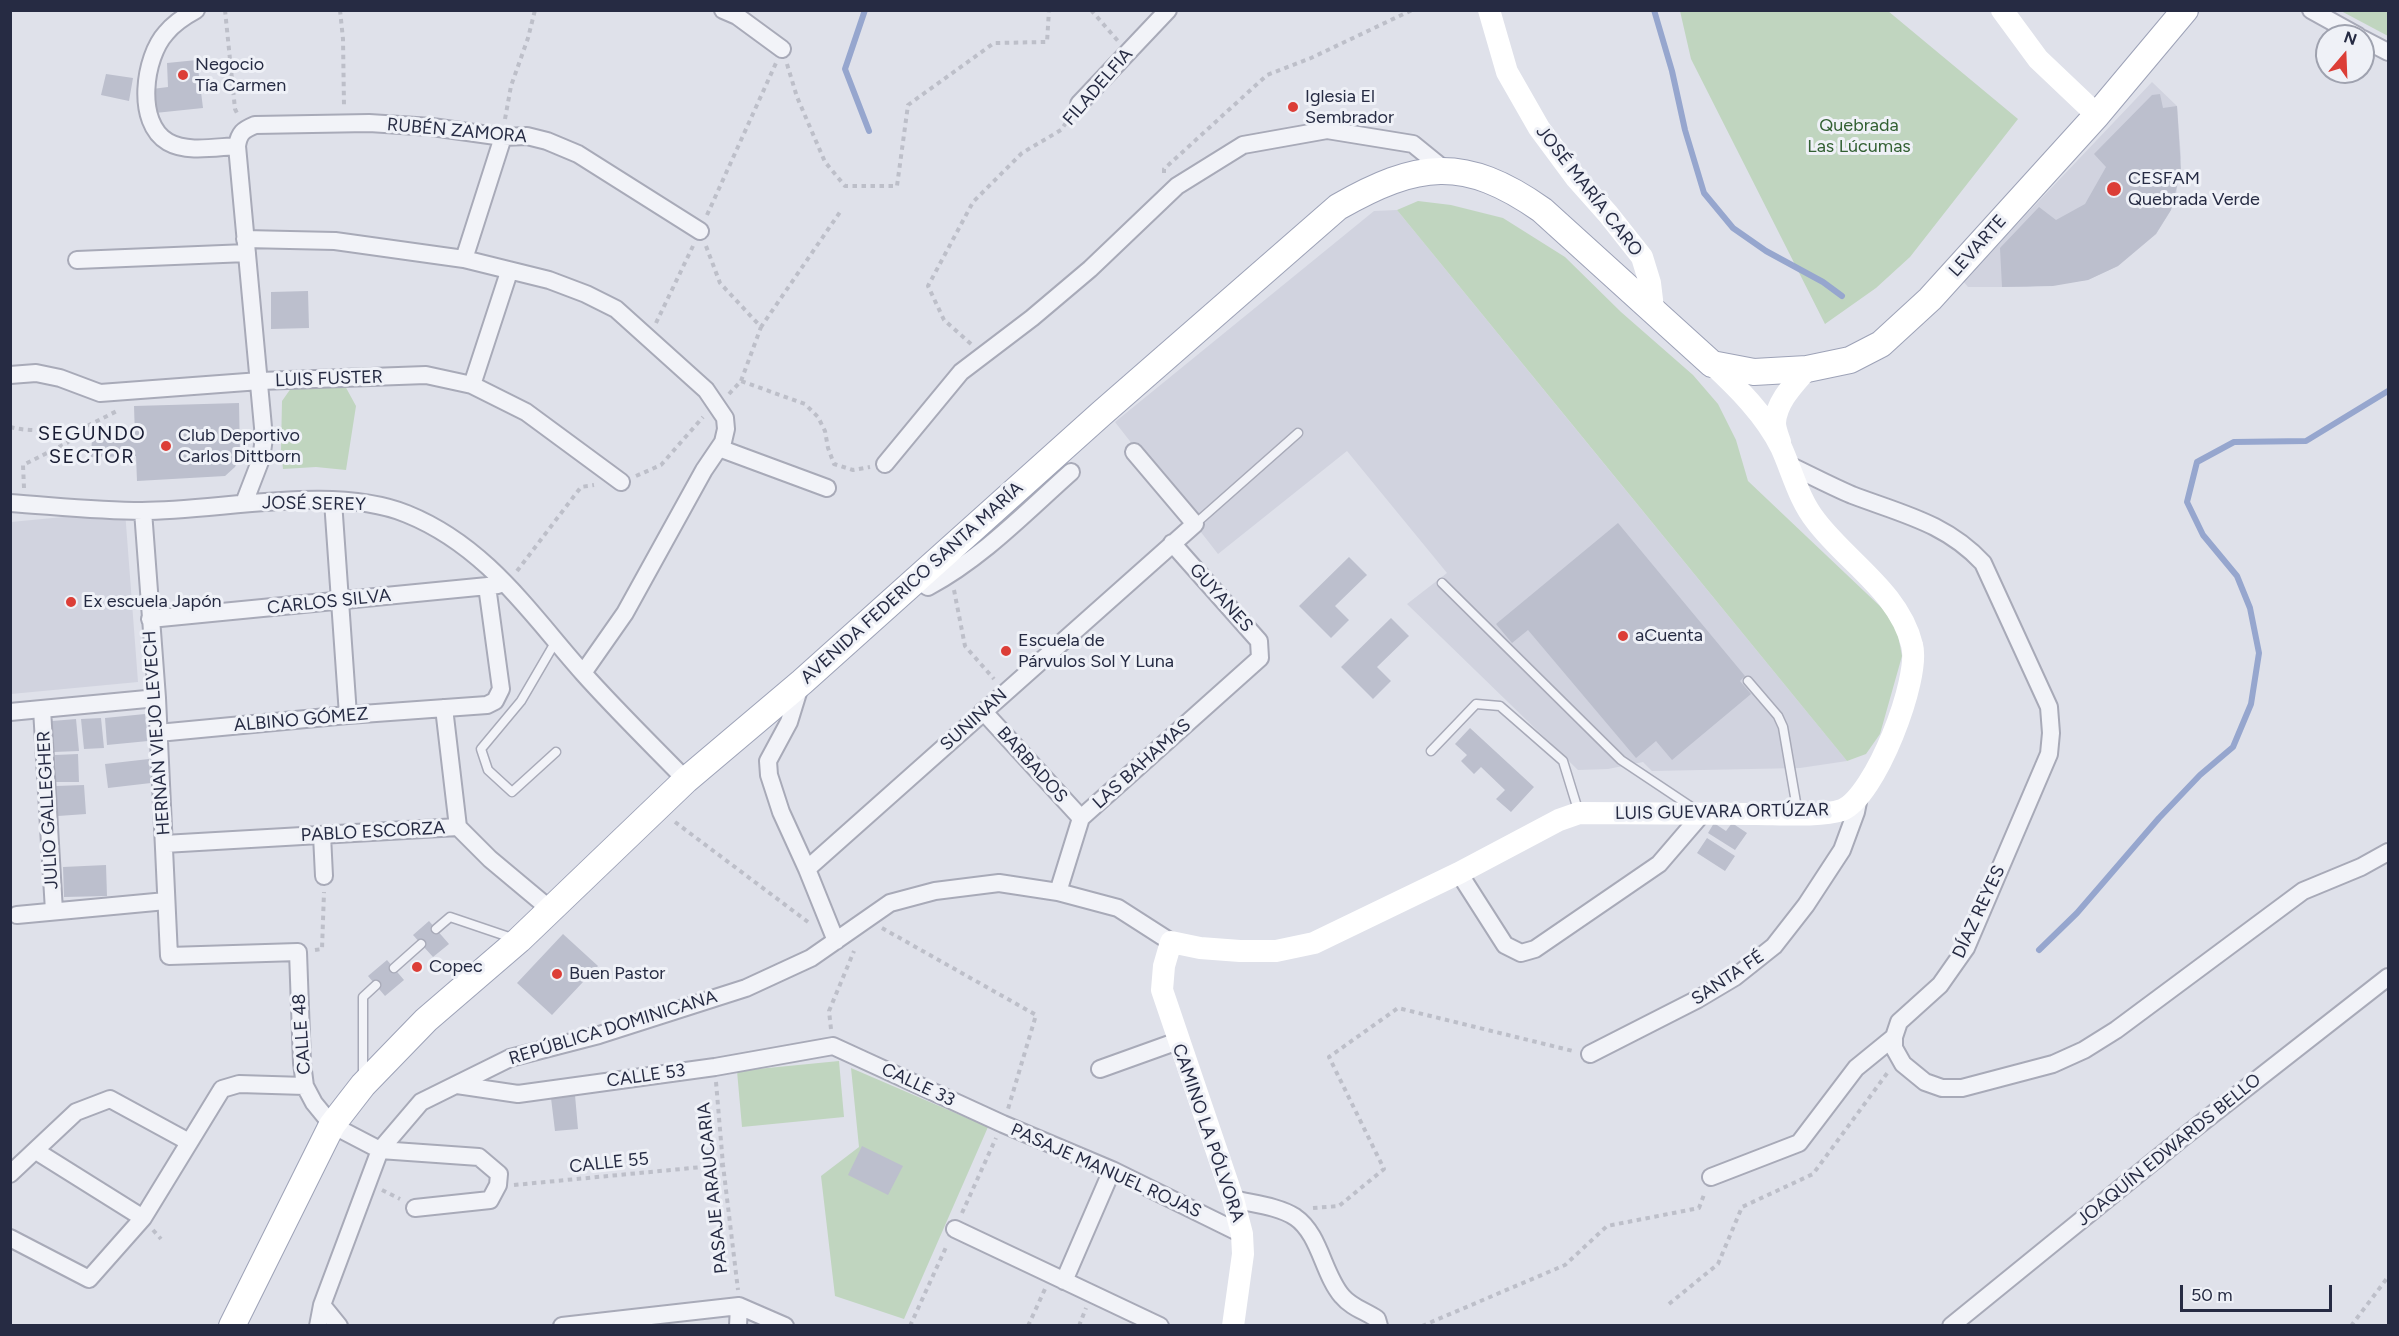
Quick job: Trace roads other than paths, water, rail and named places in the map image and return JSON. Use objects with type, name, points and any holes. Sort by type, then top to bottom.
[{"type":"main road","name":"LEVARTE","points":[[1712,364],[1754,372],[1807,369],[1850,360],[1881,344],[1930,299],[2097,115],[2185,10]]},
{"type":"main road","name":"AVENIDA FEDERICO SANTA MARÍA","points":[[232,1326],[333,1125],[363,1085],[426,1020],[519,940],[686,780],[802,682],[1102,413],[1338,207],[1384,183],[1406,176],[1445,170],[1493,181],[1518,193],[1542,210],[1653,308],[1712,364]]},
{"type":"street","points":[[196,10],[183,17],[164,34],[151,61],[146,87],[146,111],[166,141],[180,148],[237,146],[264,438],[261,459],[244,503]]},
{"type":"street","points":[[723,10],[737,16],[782,48]]},
{"type":"street","name":"FILADELFIA","points":[[1079,104],[1168,10]]},
{"type":"street","name":"JOSÉ MARÍA CARO","points":[[1489,10],[1507,72],[1539,128],[1576,178],[1642,257],[1650,283],[1653,308]]},
{"type":"street","points":[[2002,10],[2038,59],[2097,115]]},
{"type":"street","points":[[2311,10],[2336,24]]},
{"type":"street","name":"RUBÉN ZAMORA","points":[[237,146],[239,136],[244,130],[255,125],[344,122],[432,127],[503,137],[526,136],[578,154],[700,231]]},
{"type":"street","points":[[885,464],[961,372],[1032,318],[1090,269],[1177,186],[1243,145],[1326,130],[1413,144],[1445,170]]},
{"type":"street","points":[[464,260],[503,137]]},
{"type":"street","points":[[77,260],[335,241],[464,260],[549,280],[586,294],[616,309],[706,390],[725,418],[726,429],[719,448],[625,613],[583,673]]},
{"type":"street","points":[[472,385],[509,272]]},
{"type":"street","points":[[1712,364],[1743,393],[1785,456]]},
{"type":"street","points":[[1807,369],[1787,392],[1775,422],[1785,456],[1814,519],[1889,600],[1900,616],[1913,647],[1914,663],[1898,720],[1878,767],[1859,798]]},
{"type":"street","name":"LUIS FUSTER","points":[[10,375],[36,374],[60,378],[100,393],[260,381],[426,375],[472,385],[526,412],[621,482]]},
{"type":"street","points":[[719,448],[827,488]]},
{"type":"street","points":[[1134,452],[1195,524]]},
{"type":"street","name":"DÍAZ REYES","points":[[1711,1177],[1799,1143],[1856,1068],[1894,1037],[1899,1022],[1940,985],[1966,948],[2049,754],[2051,733],[2049,707],[1983,563],[1966,545],[1946,532],[1843,491],[1785,456]]},
{"type":"street","points":[[916,579],[928,587],[951,575],[993,542],[1071,472]]},
{"type":"street","points":[[333,501],[348,715]]},
{"type":"street","name":"JOSÉ SEREY","points":[[18,503],[143,511],[244,503],[333,501],[379,506],[406,514],[462,544],[507,584],[583,673],[686,780]]},
{"type":"street","name":"HERNAN VIEJO LEVECH","points":[[143,511],[156,698],[169,956],[298,952]]},
{"type":"street","name":"SUNINAN","points":[[807,868],[1195,524]]},
{"type":"street","name":"GUYANES","points":[[1172,543],[1259,640],[1260,658]]},
{"type":"street","name":"CARLOS SILVA","points":[[150,619],[507,584]]},
{"type":"street","name":"ALBINO GÓMEZ","points":[[158,733],[348,715],[487,705],[495,701],[501,689],[487,586]]},
{"type":"street","name":"LAS BAHAMAS","points":[[1058,892],[1081,818],[1260,658]]},
{"type":"street","points":[[802,682],[789,722],[768,761],[769,775],[836,941]]},
{"type":"street","points":[[10,712],[156,698]]},
{"type":"street","points":[[444,708],[458,827]]},
{"type":"street","name":"JULIO GALLEGHER","points":[[42,709],[54,911]]},
{"type":"street","name":"BARBADOS","points":[[983,711],[1081,818]]},
{"type":"street","name":"LUIS GUEVARA ORTÚZAR","points":[[1171,942],[1200,948],[1240,951],[1276,951],[1314,944],[1459,873],[1559,820],[1579,813],[1798,814],[1839,811],[1850,806],[1859,798]]},
{"type":"street","name":"SANTA FÉ","points":[[1590,1054],[1698,999],[1735,977],[1774,946],[1806,905],[1842,850],[1859,798]]},
{"type":"street","points":[[1459,873],[1505,945],[1521,953],[1535,949],[1659,864],[1702,814]]},
{"type":"street","name":"PABLO ESCORZA","points":[[164,844],[458,827],[490,859],[551,910]]},
{"type":"street","points":[[322,835],[324,876]]},
{"type":"street","points":[[1894,1037],[1894,1048],[1899,1058],[1913,1074],[1925,1082],[1942,1088],[1962,1088],[2053,1064],[2084,1050],[2116,1030],[2304,891],[2361,867],[2388,852]]},
{"type":"street","name":"REPÚBLICA DOMINICANA","points":[[318,1326],[322,1305],[380,1150],[421,1102],[510,1058],[599,1035],[746,988],[812,958],[890,903],[935,891],[999,883],[1058,892],[1118,908],[1171,942]]},
{"type":"street","points":[[17,915],[166,901]]},
{"type":"street","name":"CAMINO LA PÓLVORA","points":[[1171,942],[1164,966],[1162,990],[1233,1199],[1242,1234],[1243,1254],[1233,1326]]},
{"type":"street","name":"CALLE 48","points":[[298,952],[305,1086],[314,1103],[333,1125],[380,1150]]},
{"type":"street","name":"JOAQUÍN EDWARDS BELLO","points":[[1951,1326],[2181,1139],[2388,977]]},
{"type":"street","points":[[1100,1069],[1178,1041]]},
{"type":"street","name":"CALLE 53","points":[[458,1085],[518,1094],[715,1067],[833,1046]]},
{"type":"street","name":"CALLE 33","points":[[833,1046],[1003,1124]]},
{"type":"street","points":[[10,1238],[89,1279],[143,1218],[222,1089],[238,1084],[305,1086]]},
{"type":"street","points":[[10,1174],[76,1112],[110,1099],[189,1142]]},
{"type":"street","name":"PASAJE MANUEL ROJAS","points":[[1003,1124],[1112,1170],[1242,1234]]},
{"type":"street","points":[[380,1150],[479,1157],[500,1174],[498,1185],[490,1200],[415,1208]]},
{"type":"street","points":[[36,1151],[143,1218]]},
{"type":"street","points":[[1058,1277],[1112,1170]]},
{"type":"street","points":[[1233,1199],[1282,1211],[1296,1218],[1307,1229],[1341,1295],[1350,1305],[1377,1319],[1379,1326]]},
{"type":"street","points":[[955,1228],[1160,1326]]},
{"type":"street","points":[[322,1305],[339,1326]]},
{"type":"street","points":[[738,1326],[739,1306]]},
{"type":"street","points":[[562,1326],[739,1306],[785,1326]]},
{"type":"lane","points":[[1195,524],[1298,433]]},
{"type":"lane","points":[[1442,584],[1621,760],[1702,814]]},
{"type":"lane","points":[[556,641],[520,701],[482,749],[488,770],[512,792],[556,752]]},
{"type":"lane","points":[[1748,681],[1778,716],[1783,727],[1798,814]]},
{"type":"lane","points":[[1431,751],[1476,704],[1500,706],[1563,761],[1579,813]]},
{"type":"lane","points":[[436,929],[450,917],[519,940]]},
{"type":"lane","points":[[394,968],[421,944]]},
{"type":"lane","points":[[363,1085],[363,997],[376,986]]},
{"type":"waterway","points":[[865,10],[845,69],[869,131]]},
{"type":"waterway","points":[[1654,10],[1704,193],[1733,228],[1766,251],[1823,282],[1842,296]]},
{"type":"waterway","points":[[2039,950],[2077,913],[2159,818],[2200,775],[2233,747],[2251,704],[2259,653],[2250,608],[2237,576],[2203,535],[2187,502],[2197,462],[2234,442],[2306,441],[2388,391]]},
{"type":"place","name":"Negocio Tía Carmen","points":[[183,75]]},
{"type":"place","name":"Iglesia El Sembrador","points":[[1293,107]]},
{"type":"place","name":"CESFAM Quebrada Verde","points":[[2114,189]]},
{"type":"place","name":"Club Deportivo Carlos Dittborn","points":[[166,446]]},
{"type":"place","name":"Ex escuela Japón","points":[[71,602]]},
{"type":"place","name":"aCuenta","points":[[1623,636]]},
{"type":"place","name":"Escuela de Párvulos Sol Y Luna","points":[[1006,651]]},
{"type":"place","name":"Copec","points":[[417,967]]},
{"type":"place","name":"Buen Pastor","points":[[557,974]]},
{"type":"district","name":"SEGUNDO SECTOR","points":[[92,446]]},
{"type":"park label","name":"Quebrada Las Lúcumas","points":[[1859,136]]}]
